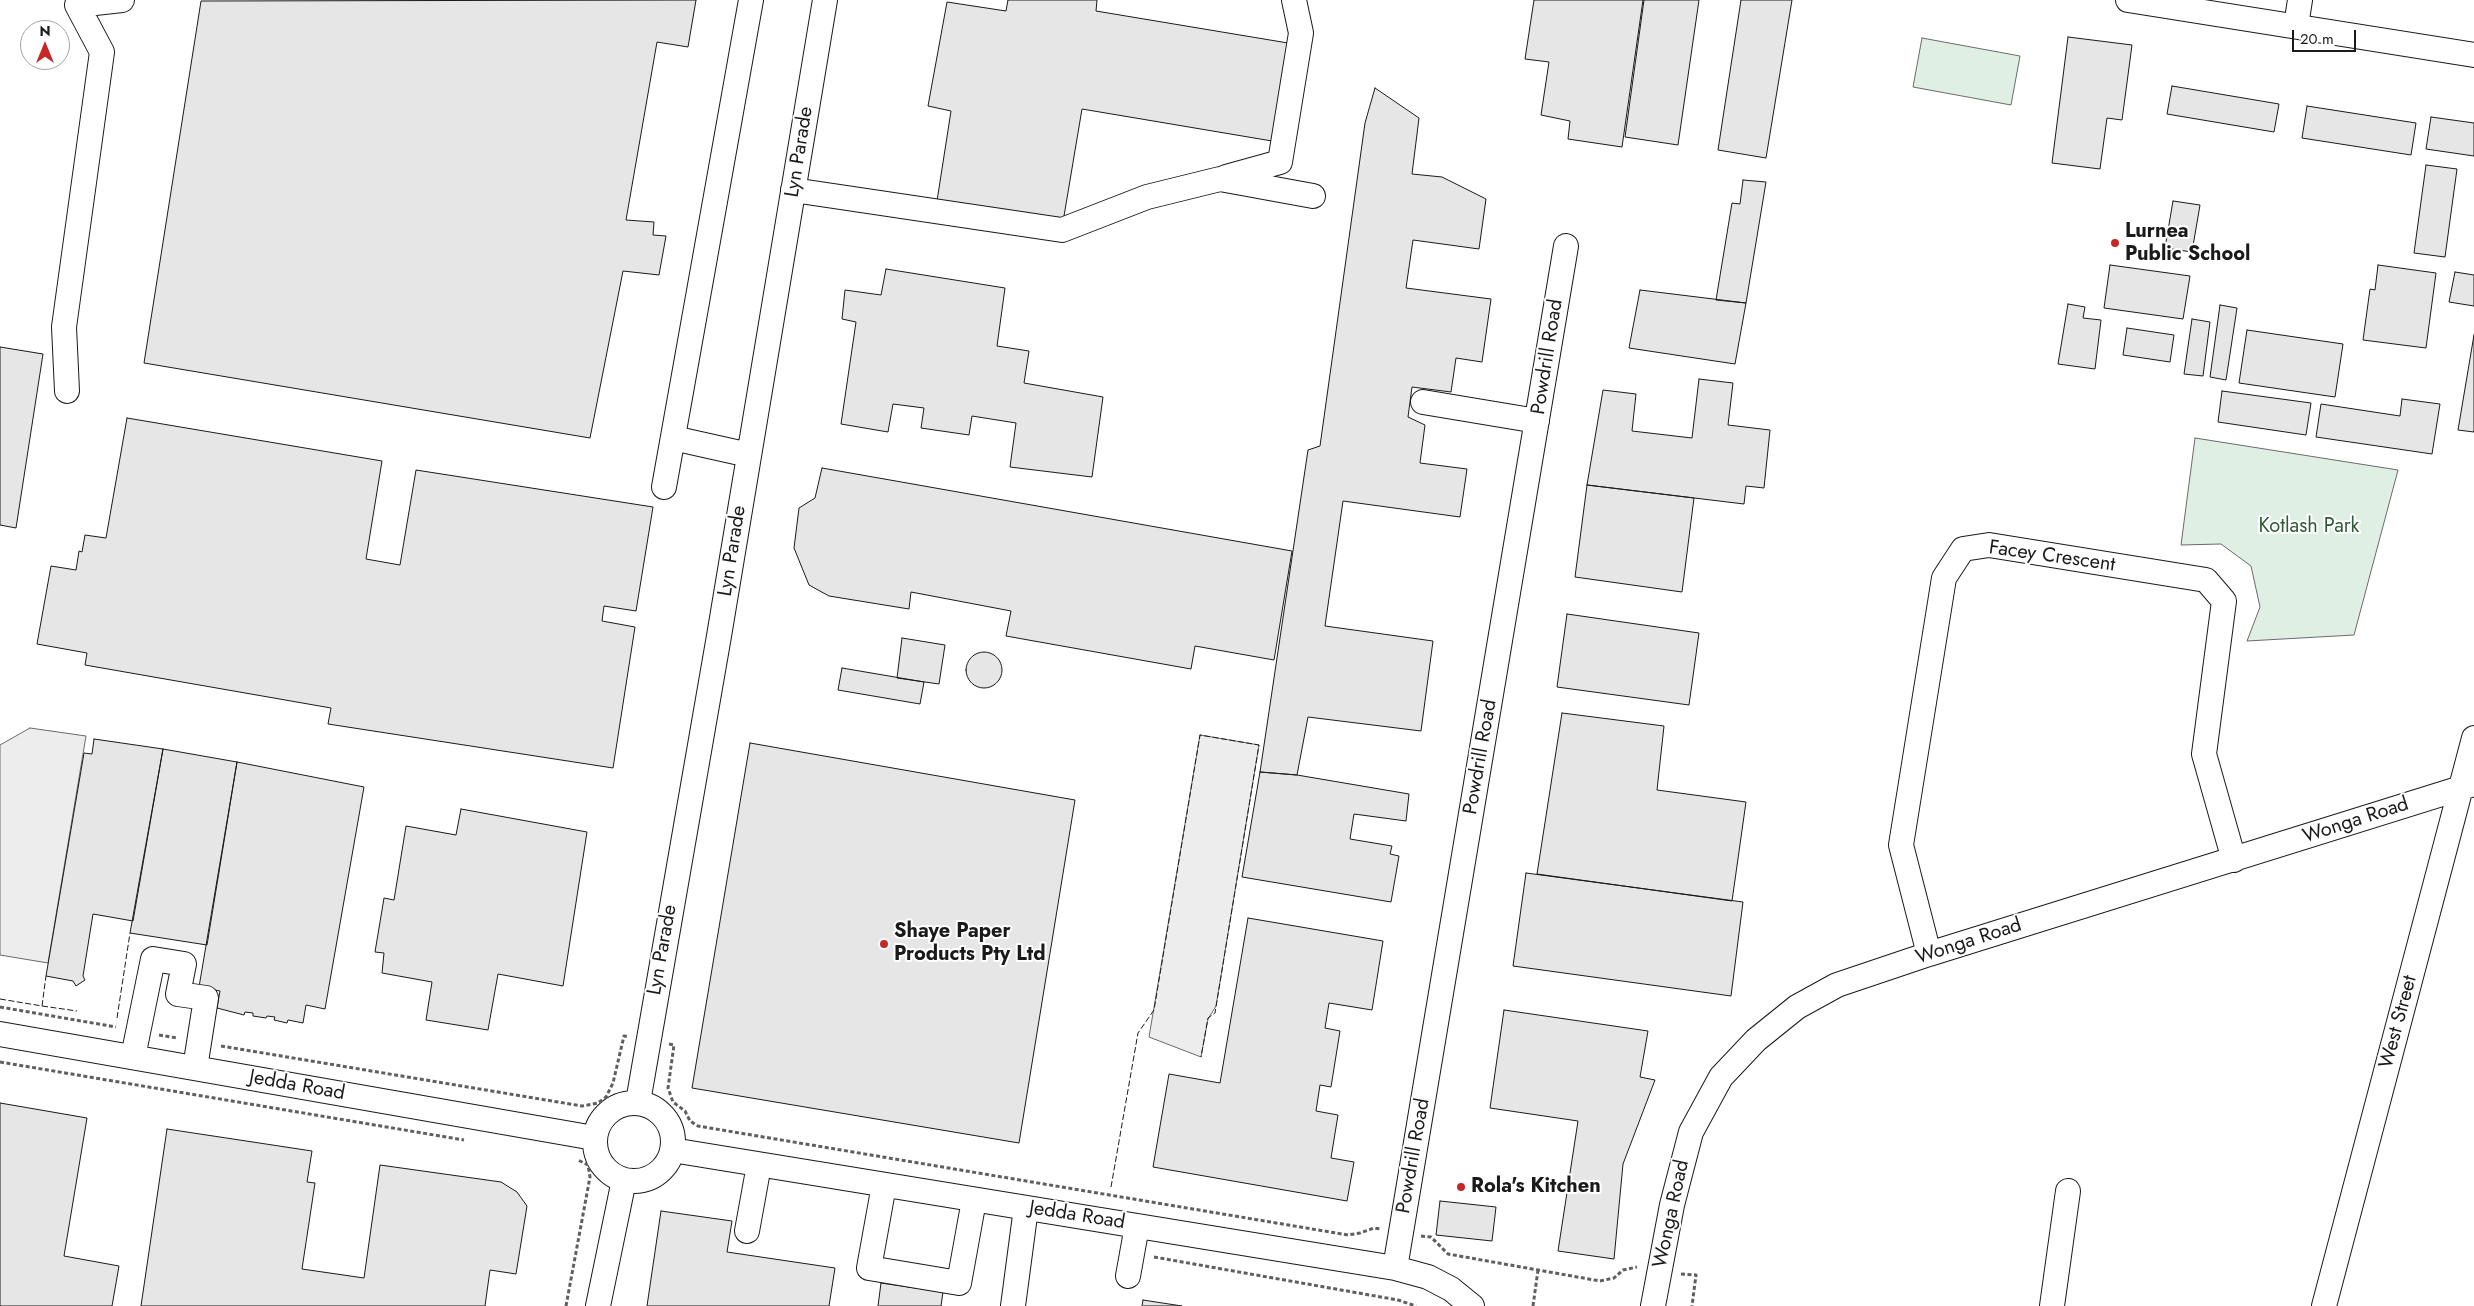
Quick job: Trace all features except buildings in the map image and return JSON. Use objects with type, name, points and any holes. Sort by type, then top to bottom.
[{"type":"street","points":[[68,391],[64,327],[102,52],[77,5],[122,0]]},
{"type":"street","points":[[664,487],[751,0]]},
{"type":"street","name":"Lyn Parade","points":[[638,1102],[825,0]]},
{"type":"street","points":[[793,190],[1062,230],[1147,198],[1280,162],[1301,33],[1294,0]]},
{"type":"street","points":[[2128,0],[2474,55]]},
{"type":"street","points":[[2296,26],[2300,0]]},
{"type":"street","points":[[1220,178],[1314,196]]},
{"type":"street","name":"Powdrill Road","points":[[1395,1268],[1566,246]]},
{"type":"street","points":[[1423,402],[1537,421]]},
{"type":"street","points":[[673,438],[749,455]]},
{"type":"street","name":"Facey Crescent","points":[[1929,954],[1901,845],[1944,578],[1963,549],[1989,545],[2206,580],[2224,601],[2204,754],[2234,860]]},
{"type":"street","name":"West Street","points":[[2324,1306],[2468,786],[2474,738]]},
{"type":"street","name":"Wonga Road","points":[[1653,1306],[1672,1204],[1691,1132],[1722,1077],[1756,1040],[1797,1007],[1837,985],[1929,954],[2468,786]]},
{"type":"street","points":[[134,1057],[153,959],[184,964],[178,994],[206,998],[195,1068]]},
{"type":"street","name":"Jedda Road","points":[[0,1034],[594,1138]]},
{"type":"street","points":[[638,1102],[651,1106],[662,1114],[670,1124],[673,1137],[672,1150],[668,1162],[654,1175],[636,1181],[624,1180],[605,1168],[598,1159],[594,1138],[598,1125],[609,1111],[626,1103],[638,1102]]},
{"type":"street","name":"Jedda Road","points":[[672,1150],[1395,1268],[1428,1277],[1451,1289],[1472,1306]]},
{"type":"street","points":[[747,1231],[759,1165]]},
{"type":"street","points":[[598,1306],[624,1180]]},
{"type":"street","points":[[884,1185],[869,1268],[959,1283],[974,1200]]},
{"type":"street","points":[[2052,1306],[2068,1191]]},
{"type":"street","points":[[1013,1306],[1026,1208]]},
{"type":"street","points":[[1130,1265],[1137,1226]]},
{"type":"path","points":[[0,1007],[582,1106],[598,1103],[606,1097],[613,1083],[624,1036]]},
{"type":"path","points":[[674,1045],[668,1088],[673,1102],[685,1111],[690,1121],[698,1126],[1348,1234],[1360,1233],[1374,1228]]},
{"type":"path","points":[[0,1062],[468,1141]]},
{"type":"path","points":[[566,1306],[590,1178],[588,1165],[575,1159]]},
{"type":"path","points":[[1431,1237],[1448,1254],[1600,1281],[1614,1278],[1622,1270],[1638,1267]]},
{"type":"path","points":[[1130,1265],[1398,1300],[1416,1306]]},
{"type":"path","points":[[1532,1306],[1538,1270]]},
{"type":"path","points":[[1685,1274],[1696,1275],[1692,1306]]},
{"type":"green space","points":[[1922,38],[2020,56],[2011,105],[1913,87]]},
{"type":"green space","name":"Kotlash Park","points":[[2195,438],[2398,470],[2354,635],[2247,641],[2260,607],[2251,566],[2221,544],[2181,545]]},
{"type":"shaded area","points":[[30,728],[86,736],[48,963],[0,955],[0,745]]},
{"type":"shaded area","points":[[1200,735],[1259,745],[1216,1006],[1208,1019],[1201,1057],[1149,1037]]},
{"type":"fence","points":[[1111,1187],[1138,1033],[1154,1010],[1200,735],[1259,745],[1215,1013],[1208,1018],[1201,1057]]},
{"type":"fence","points":[[117,1018],[130,933]]},
{"type":"fence","points":[[0,999],[42,1006],[46,976]]},
{"type":"fence","points":[[42,1006],[77,1011]]},
{"type":"place","name":"Lurnea Public School","points":[[2115,243]]},
{"type":"place","name":"Shaye Paper Products Pty Ltd","points":[[884,944]]},
{"type":"place","name":"Rola's Kitchen","points":[[1461,1187]]}]
